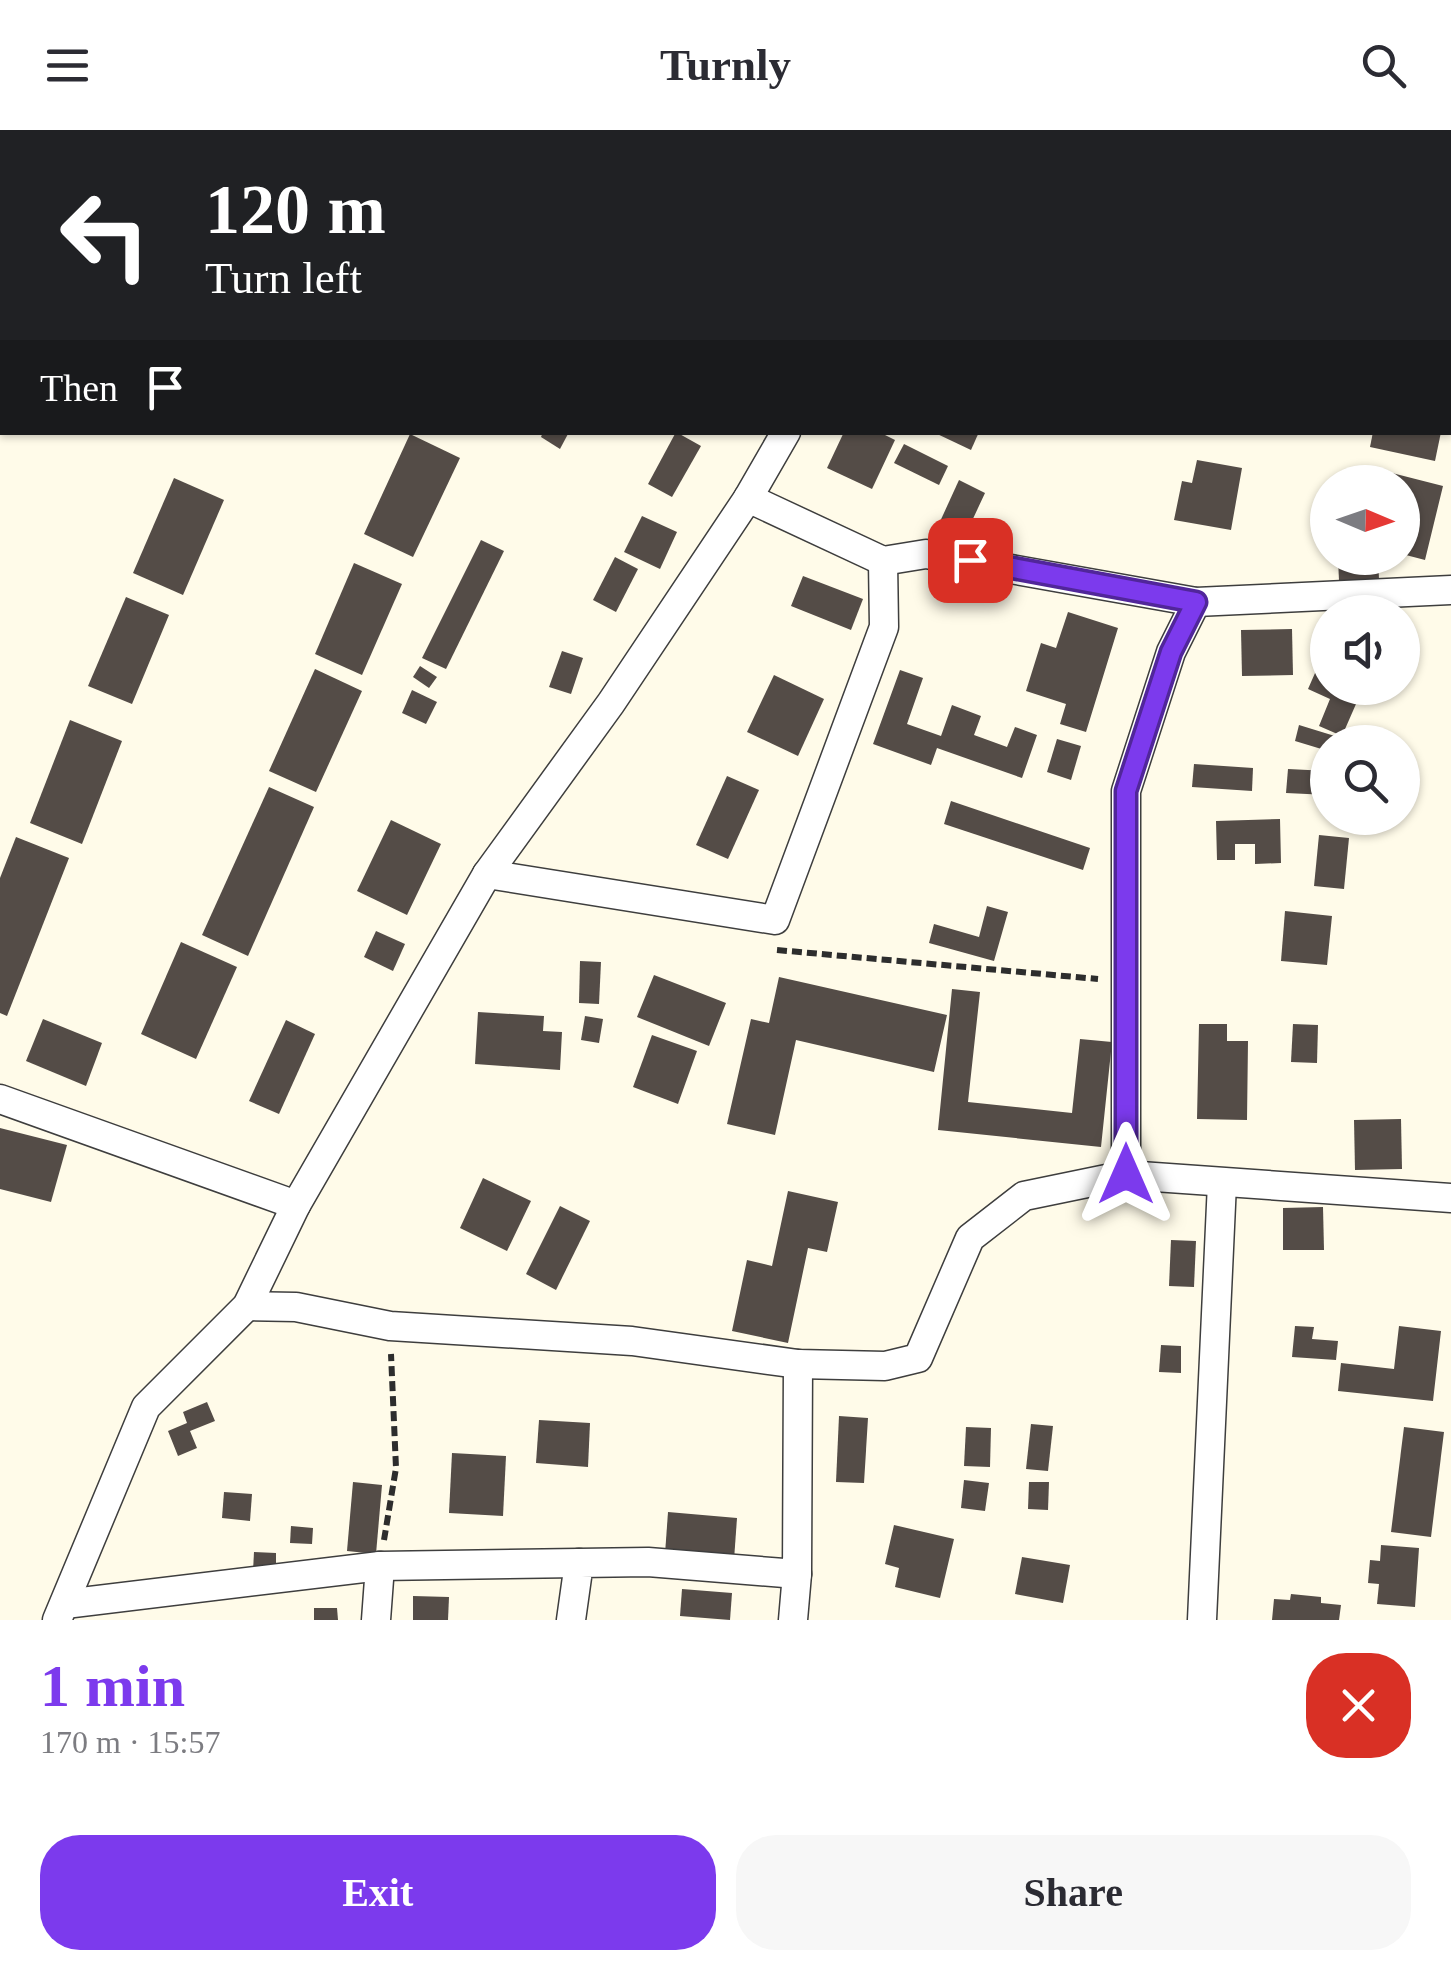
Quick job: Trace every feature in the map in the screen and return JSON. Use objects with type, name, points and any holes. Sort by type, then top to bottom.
[{"type":"street","points":[[61,1612],[146,1407],[247,1306],[296,1205],[487,874],[611,703],[748,498],[784,435]]},
{"type":"street","points":[[748,498],[883,561],[926,554],[1196,602],[1451,590]]},
{"type":"street","points":[[487,874],[776,920],[884,627],[883,561]]},
{"type":"street","points":[[1126,1174],[1126,791],[1171,652],[1196,602]]},
{"type":"street","points":[[0,1100],[296,1205]]},
{"type":"street","points":[[247,1306],[296,1307],[390,1326],[632,1341],[798,1364],[885,1366],[918,1358],[970,1238],[1024,1196],[1126,1174],[1451,1198]]},
{"type":"street","points":[[1202,1620],[1222,1183]]},
{"type":"street","points":[[793,1620],[798,1364]]},
{"type":"street","points":[[572,1620],[578,1562]]},
{"type":"street","points":[[61,1612],[380,1566],[648,1562],[796,1574]]},
{"type":"street","points":[[376,1620],[380,1566]]},
{"type":"path","points":[[776,920],[771,950],[1125,981]]},
{"type":"path","points":[[380,1566],[396,1468],[390,1326]]},
{"type":"building","points":[[410,435],[460,458],[413,557],[364,534]]},
{"type":"building","points":[[542,435],[567,435],[560,449]]},
{"type":"building","points":[[674,435],[701,446],[672,497],[648,484]]},
{"type":"building","points":[[843,435],[885,435],[895,440],[872,489],[827,468]]},
{"type":"building","points":[[939,435],[978,435],[971,450]]},
{"type":"building","points":[[1372,435],[1440,435],[1435,461],[1370,447]]},
{"type":"building","points":[[904,444],[948,466],[939,485],[894,463]]},
{"type":"building","points":[[1197,460],[1242,468],[1231,530],[1174,520],[1182,481],[1192,483]]},
{"type":"building","points":[[174,478],[224,500],[183,595],[133,573]]},
{"type":"building","points":[[959,480],[985,493],[964,538],[938,526]]},
{"type":"building","points":[[1420,480],[1443,486],[1425,560],[1420,559]]},
{"type":"building","points":[[642,516],[677,532],[660,569],[624,552]]},
{"type":"building","points":[[481,540],[504,551],[446,669],[422,658]]},
{"type":"building","points":[[615,557],[638,569],[616,612],[593,600]]},
{"type":"building","points":[[354,563],[402,584],[362,675],[315,654]]},
{"type":"building","points":[[1339,575],[1379,575],[1379,579],[1339,581]]},
{"type":"building","points":[[803,576],[863,599],[851,630],[791,606]]},
{"type":"building","points":[[126,597],[169,615],[132,704],[88,686]]},
{"type":"building","points":[[1068,612],[1118,628],[1086,732],[1060,724],[1066,704],[1026,691],[1041,643],[1056,648]]},
{"type":"building","points":[[1292,629],[1293,675],[1242,676],[1241,630]]},
{"type":"building","points":[[562,651],[583,658],[571,694],[549,687]]},
{"type":"building","points":[[420,666],[437,677],[429,688],[413,677]]},
{"type":"building","points":[[315,669],[362,691],[316,792],[269,771]]},
{"type":"building","points":[[900,670],[923,678],[907,724],[941,736],[952,705],[981,716],[974,735],[1007,747],[1015,727],[1037,735],[1022,778],[937,748],[931,765],[873,744]]},
{"type":"building","points":[[774,675],[824,699],[798,756],[747,732]]},
{"type":"building","points":[[412,690],[437,702],[426,724],[402,713]]},
{"type":"building","points":[[1328,705],[1356,705],[1347,725],[1319,725]]},
{"type":"building","points":[[70,720],[122,741],[82,844],[30,823]]},
{"type":"building","points":[[1299,725],[1310,728],[1310,746],[1295,741]]},
{"type":"building","points":[[1057,739],[1081,746],[1071,780],[1047,772]]},
{"type":"building","points":[[1194,764],[1253,768],[1252,791],[1192,787]]},
{"type":"building","points":[[1288,769],[1310,770],[1310,794],[1286,793]]},
{"type":"building","points":[[727,776],[759,790],[728,859],[696,845]]},
{"type":"building","points":[[269,787],[314,807],[248,956],[202,935]]},
{"type":"building","points":[[951,801],[1090,848],[1083,870],[944,824]]},
{"type":"building","points":[[1280,819],[1281,863],[1255,864],[1255,844],[1235,844],[1235,860],[1217,860],[1216,821]]},
{"type":"building","points":[[391,820],[441,844],[407,915],[357,891]]},
{"type":"building","points":[[1319,835],[1349,838],[1344,889],[1314,886]]},
{"type":"building","points":[[16,837],[69,858],[7,1016],[0,1013],[0,878]]},
{"type":"building","points":[[987,906],[1008,912],[994,961],[929,943],[934,924],[979,937]]},
{"type":"building","points":[[1285,911],[1332,916],[1327,965],[1281,961]]},
{"type":"building","points":[[376,931],[405,944],[393,971],[364,957]]},
{"type":"building","points":[[181,942],[237,967],[196,1059],[141,1034]]},
{"type":"building","points":[[580,961],[601,962],[599,1004],[579,1003]]},
{"type":"building","points":[[654,975],[726,1003],[709,1046],[637,1017]]},
{"type":"building","points":[[779,977],[947,1015],[934,1072],[796,1040],[775,1135],[727,1124],[751,1019],[769,1023]]},
{"type":"building","points":[[952,989],[980,992],[968,1102],[1072,1113],[1080,1039],[1112,1042],[1101,1147],[938,1130]]},
{"type":"building","points":[[478,1012],[544,1016],[543,1031],[562,1032],[560,1070],[475,1064]]},
{"type":"building","points":[[585,1016],[603,1019],[599,1043],[581,1040]]},
{"type":"building","points":[[43,1019],[102,1043],[86,1086],[26,1061]]},
{"type":"building","points":[[286,1020],[315,1034],[279,1114],[249,1101]]},
{"type":"building","points":[[1199,1024],[1227,1024],[1227,1041],[1248,1041],[1247,1120],[1197,1119]]},
{"type":"building","points":[[1293,1024],[1318,1025],[1317,1063],[1291,1062]]},
{"type":"building","points":[[652,1035],[697,1051],[678,1104],[633,1087]]},
{"type":"building","points":[[1401,1119],[1402,1169],[1355,1170],[1354,1120]]},
{"type":"building","points":[[0,1128],[67,1145],[51,1202],[0,1189]]},
{"type":"building","points":[[483,1178],[531,1201],[507,1251],[460,1228]]},
{"type":"building","points":[[788,1191],[838,1202],[827,1252],[808,1248],[788,1343],[732,1331],[747,1260],[772,1266]]},
{"type":"building","points":[[560,1206],[590,1221],[556,1290],[526,1274]]},
{"type":"building","points":[[1323,1207],[1324,1250],[1283,1250],[1283,1208]]},
{"type":"building","points":[[1171,1240],[1196,1241],[1194,1287],[1169,1286]]},
{"type":"building","points":[[1295,1326],[1314,1327],[1312,1339],[1338,1341],[1336,1360],[1292,1357]]},
{"type":"building","points":[[1399,1326],[1441,1331],[1433,1401],[1338,1391],[1341,1363],[1394,1369]]},
{"type":"building","points":[[1161,1345],[1181,1346],[1181,1373],[1159,1372]]},
{"type":"building","points":[[207,1402],[215,1421],[190,1431],[197,1448],[178,1456],[168,1431],[187,1423],[183,1412]]},
{"type":"building","points":[[839,1416],[868,1418],[864,1483],[836,1482]]},
{"type":"building","points":[[539,1420],[590,1423],[588,1467],[536,1463]]},
{"type":"building","points":[[1031,1424],[1053,1426],[1048,1471],[1026,1469]]},
{"type":"building","points":[[966,1427],[991,1428],[990,1467],[964,1466]]},
{"type":"building","points":[[1404,1427],[1444,1432],[1431,1537],[1391,1532]]},
{"type":"building","points":[[452,1453],[506,1456],[503,1516],[449,1513]]},
{"type":"building","points":[[964,1480],[989,1483],[985,1511],[961,1508]]},
{"type":"building","points":[[353,1482],[382,1485],[376,1554],[347,1551]]},
{"type":"building","points":[[1029,1482],[1049,1482],[1048,1510],[1028,1509]]},
{"type":"building","points":[[224,1492],[252,1494],[250,1521],[222,1518]]},
{"type":"building","points":[[668,1512],[737,1518],[734,1560],[665,1554]]},
{"type":"building","points":[[894,1525],[954,1539],[940,1598],[895,1587],[899,1568],[885,1564]]},
{"type":"building","points":[[291,1526],[313,1528],[312,1544],[290,1543]]},
{"type":"building","points":[[1381,1545],[1419,1548],[1415,1607],[1377,1604],[1379,1584],[1368,1583],[1370,1560],[1380,1561]]},
{"type":"building","points":[[254,1552],[276,1553],[276,1573],[253,1571]]},
{"type":"building","points":[[1022,1557],[1070,1565],[1063,1603],[1015,1594]]},
{"type":"building","points":[[682,1589],[732,1593],[730,1620],[680,1616]]},
{"type":"building","points":[[1291,1594],[1321,1597],[1321,1603],[1341,1605],[1339,1620],[1272,1620],[1274,1599],[1290,1600]]},
{"type":"building","points":[[413,1596],[449,1597],[448,1620],[413,1620]]},
{"type":"building","points":[[314,1608],[337,1608],[338,1620],[314,1620]]},
{"type":"route","points":[[970,560],[1196,602],[1171,652],[1126,791],[1126,1174]]}]
